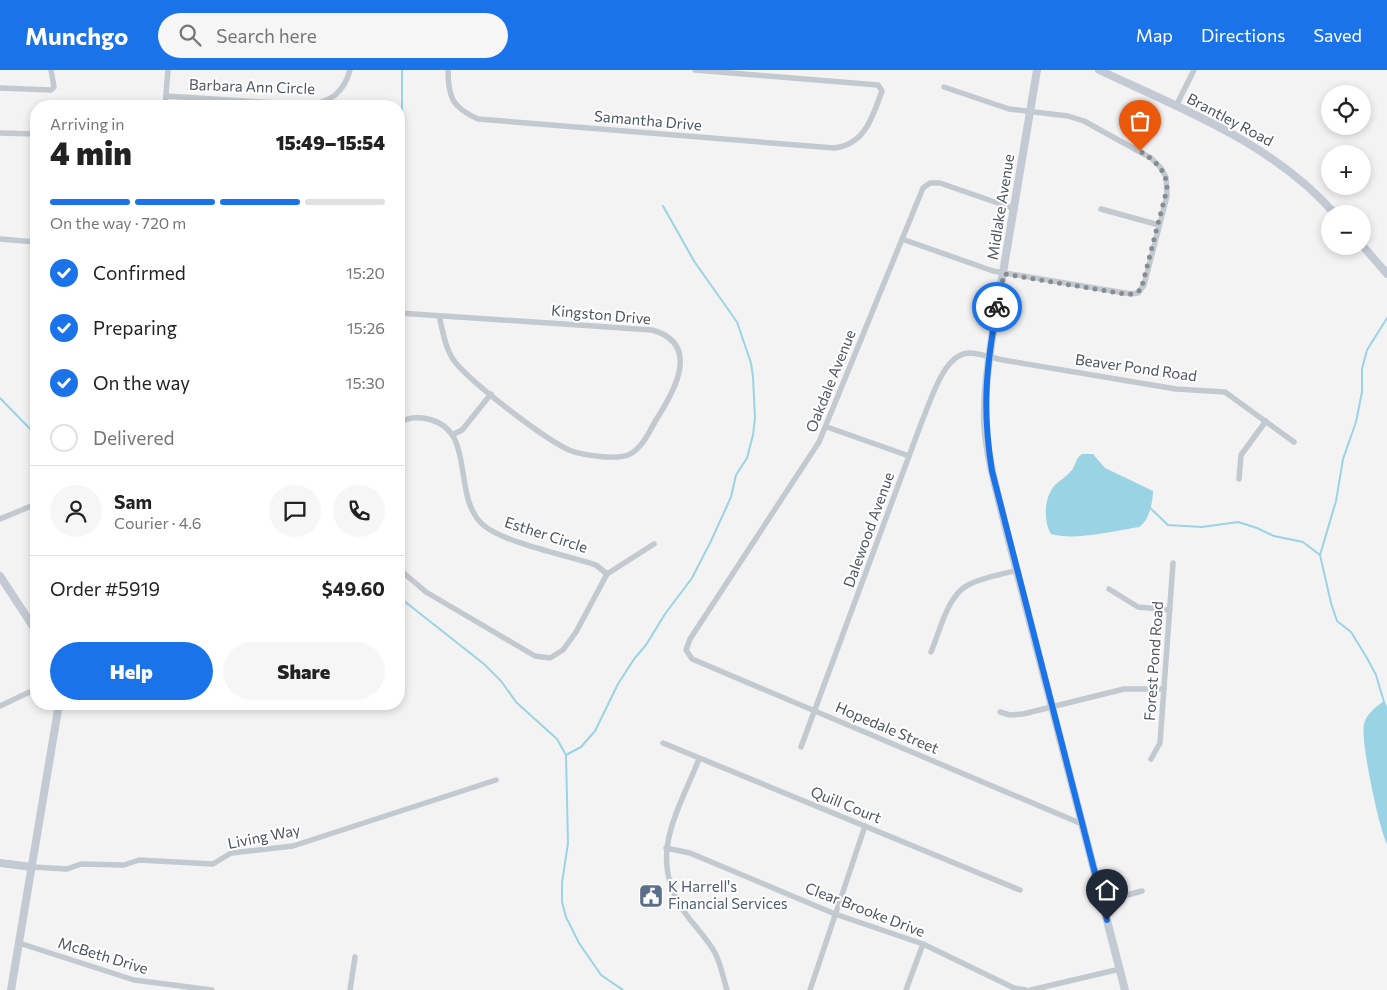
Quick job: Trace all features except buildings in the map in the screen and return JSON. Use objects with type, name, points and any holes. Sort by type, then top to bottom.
[{"type":"street","points":[[0,88],[51,90],[54,86],[51,70]]},
{"type":"street","points":[[166,100],[168,70]]},
{"type":"street","name":"Barbara Ann Circle","points":[[329,100],[335,97],[346,85],[350,70]]},
{"type":"street","name":"Samantha Drive","points":[[448,70],[448,91],[454,102],[463,113],[478,120],[834,148],[850,144],[859,138],[869,124],[882,91],[878,85],[760,73]]},
{"type":"street","points":[[695,70],[760,73]]},
{"type":"street","name":"Midlake Avenue","points":[[1037,70],[989,357],[985,399],[987,440],[1017,570],[1125,990]]},
{"type":"street","name":"Brantley Road","points":[[1098,70],[1234,135],[1271,157],[1307,184],[1327,205]]},
{"type":"street","points":[[1176,106],[1194,70]]},
{"type":"street","points":[[902,238],[1004,274],[1125,294],[1138,292],[1144,285],[1167,196],[1167,182],[1163,171],[1151,158],[1128,144],[1075,118],[1009,110],[944,87]]},
{"type":"street","name":"Barbara Ann Circle","points":[[166,96],[229,100]]},
{"type":"street","points":[[0,133],[30,134]]},
{"type":"street","name":"Oakdale Avenue","points":[[686,650],[690,639],[827,427],[920,193],[927,185],[940,183],[1014,209]]},
{"type":"street","points":[[1101,209],[1159,225]]},
{"type":"street","points":[[0,239],[30,242]]},
{"type":"street","points":[[1371,255],[1387,274]]},
{"type":"street","name":"Kingston Drive","points":[[405,313],[652,330],[662,333],[672,342],[680,360],[679,376],[662,411],[639,447],[625,456],[597,456],[569,450],[547,437],[491,394],[459,366],[450,354],[439,316]]},
{"type":"street","name":"Dalewood Avenue","points":[[801,747],[939,379],[951,362],[967,353],[989,357]]},
{"type":"street","name":"Beaver Pond Road","points":[[989,357],[1176,388],[1216,390],[1237,399],[1294,442]]},
{"type":"street","points":[[405,421],[415,418],[428,419],[442,423],[454,434],[462,430],[491,394]]},
{"type":"street","points":[[1239,479],[1240,455],[1266,421]]},
{"type":"street","points":[[827,427],[909,456]]},
{"type":"street","name":"Esther Circle","points":[[454,434],[468,496],[474,513],[482,524],[509,538],[596,565],[607,574]]},
{"type":"street","points":[[0,519],[30,506]]},
{"type":"street","points":[[405,574],[426,592],[543,658],[550,658],[563,650],[607,574],[654,544]]},
{"type":"street","name":"Forest Pond Road","points":[[1152,759],[1160,743],[1173,563]]},
{"type":"street","points":[[931,652],[951,603],[957,594],[968,585],[1017,570]]},
{"type":"street","points":[[0,576],[30,623]]},
{"type":"street","points":[[1109,589],[1138,607],[1170,610]]},
{"type":"street","name":"Hopedale Street","points":[[686,650],[692,660],[1082,824]]},
{"type":"street","points":[[1000,712],[1015,715],[1124,689],[1164,689]]},
{"type":"street","points":[[0,706],[30,692]]},
{"type":"street","points":[[10,990],[58,710]]},
{"type":"street","name":"Quill Court","points":[[663,743],[1020,890]]},
{"type":"street","points":[[699,758],[671,828],[664,862],[670,885],[684,912],[716,955],[727,990]]},
{"type":"street","name":"Living Way","points":[[32,867],[67,869],[81,864],[124,865],[139,860],[213,864],[231,853],[274,850],[293,846],[496,780]]},
{"type":"street","points":[[810,990],[865,826]]},
{"type":"street","name":"Clear Brooke Drive","points":[[666,848],[690,853],[835,914],[923,944],[1014,988],[1026,990]]},
{"type":"street","points":[[0,863],[32,867]]},
{"type":"street","points":[[1102,902],[1142,891]]},
{"type":"street","name":"McBeth Drive","points":[[18,943],[134,980],[212,990]]},
{"type":"street","points":[[906,990],[923,944]]},
{"type":"street","points":[[350,990],[355,956]]},
{"type":"street","points":[[1031,990],[1120,970]]},
{"type":"water","points":[[1082,454],[1093,454],[1105,468],[1153,491],[1150,511],[1139,527],[1094,535],[1060,536],[1051,534],[1048,529],[1046,509],[1051,490],[1072,470],[1077,459]]},
{"type":"water","points":[[1384,701],[1387,706],[1387,844],[1379,821],[1371,784],[1364,733],[1364,724],[1367,717]]},
{"type":"waterway","points":[[402,70],[402,100]]},
{"type":"waterway","points":[[566,755],[581,747],[595,731],[618,684],[634,659],[646,645],[665,614],[692,578],[731,497],[736,475],[747,458],[753,435],[755,418],[753,377],[751,363],[737,322],[694,261],[663,206]]},
{"type":"waterway","points":[[1384,702],[1376,675],[1367,658],[1351,632],[1337,621],[1320,555],[1336,501],[1343,459],[1356,422],[1362,392],[1362,369],[1367,350],[1387,318]]},
{"type":"waterway","points":[[0,398],[30,429]]},
{"type":"waterway","points":[[1149,507],[1168,525],[1202,527],[1238,522],[1274,536],[1303,542],[1320,555]]},
{"type":"waterway","points":[[405,602],[484,664],[501,681],[516,702],[557,739],[566,755],[568,843],[562,883],[562,902],[566,917],[579,943],[601,975],[623,990]]},
{"type":"way so far","points":[[997,307],[1004,274],[1125,294],[1141,290],[1144,285],[1167,196],[1167,182],[1161,168],[1140,151]]},
{"type":"place","name":"K Harrell's Financial Services","points":[[651,896]]},
{"type":"route","points":[[997,307],[985,399],[985,424],[992,471],[1107,920]]}]
